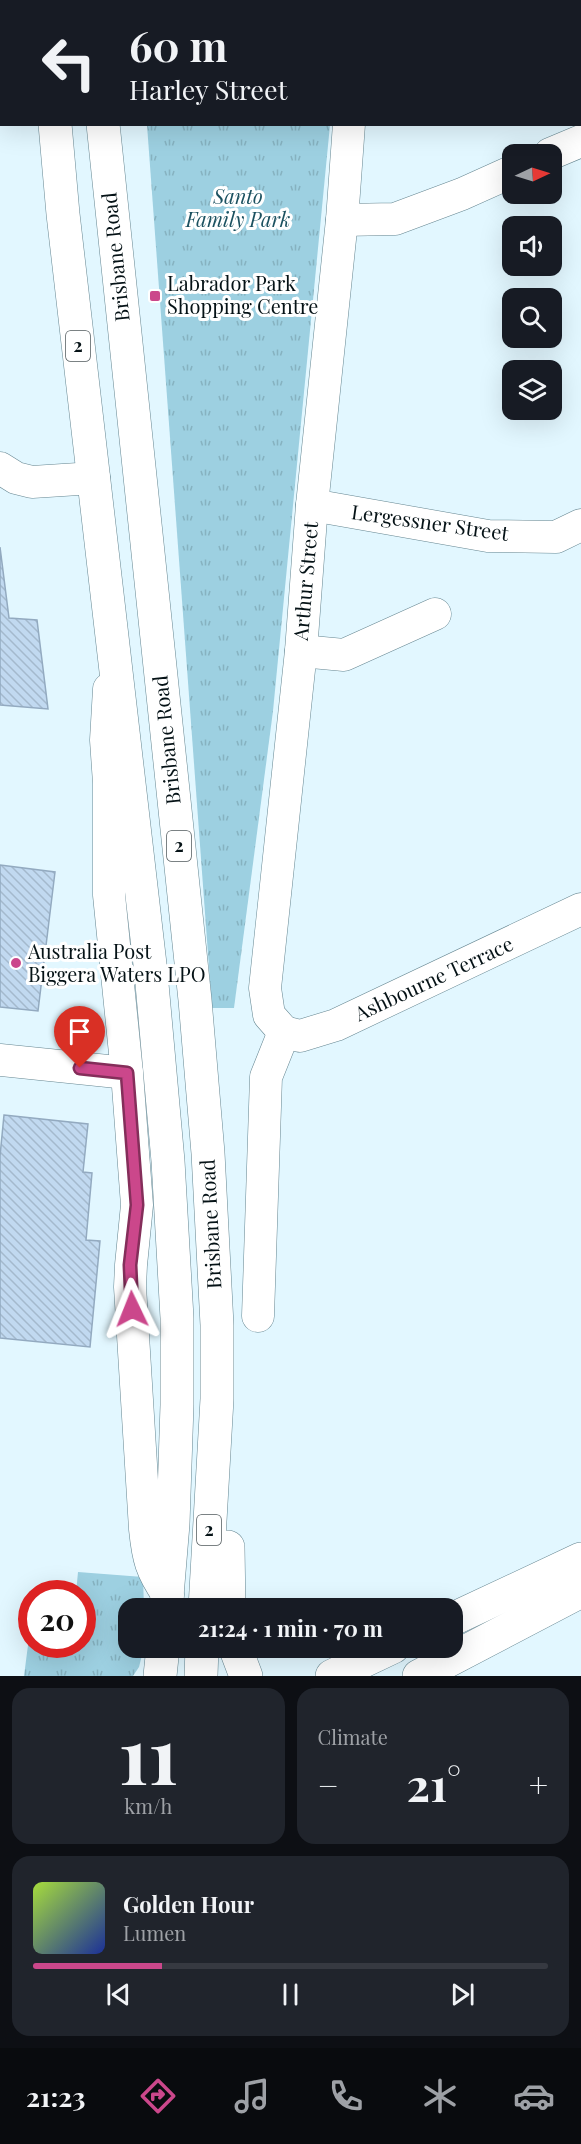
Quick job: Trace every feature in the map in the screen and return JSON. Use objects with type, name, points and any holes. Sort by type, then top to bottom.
[{"type":"main road","name":"Brisbane Road","points":[[55,126],[63,214],[152,973],[163,1087],[177,1318],[173,1524],[167,1598]]},
{"type":"main road","name":"Brisbane Road","points":[[103,126],[202,1072],[217,1325],[217,1399],[206,1598]]},
{"type":"main road","points":[[214,1451],[226,1497],[229,1598]]},
{"type":"main road","points":[[463,1614],[581,1559]]},
{"type":"main road","points":[[419,1676],[460,1667],[581,1591]]},
{"type":"main road","points":[[201,1676],[202,1658]]},
{"type":"main road","points":[[239,1658],[246,1676]]},
{"type":"main road","points":[[332,1676],[370,1658]]},
{"type":"street","name":"Arthur Street","points":[[284,1032],[269,1016],[265,988],[301,651],[312,505],[342,220],[349,126]]},
{"type":"street","points":[[562,149],[581,141]]},
{"type":"street","points":[[342,220],[395,219],[462,194],[502,176]]},
{"type":"street","points":[[5,476],[32,482],[94,477]]},
{"type":"street","name":"Lergessner Street","points":[[312,505],[488,536],[556,537],[581,525]]},
{"type":"street","points":[[301,651],[344,655],[435,614]]},
{"type":"street","name":"Brisbane Road","points":[[113,649],[106,740],[109,783],[109,895],[127,1073],[137,1205],[130,1265],[130,1287],[148,1558],[165,1598]]},
{"type":"street","name":"Ashbourne Terrace","points":[[284,1032],[300,1036],[336,1025],[581,909]]},
{"type":"street","points":[[258,1316],[266,1077],[284,1032]]},
{"type":"street","points":[[0,1060],[127,1073]]},
{"type":"green space","name":"Santo Family Park","points":[[147,126],[330,126],[273,711],[234,1008],[212,1008]]},
{"type":"green space","points":[[78,1572],[143,1577],[144,1598],[118,1598],[118,1658],[141,1658],[133,1676],[24,1676],[26,1658],[96,1658],[96,1580],[77,1580]]},
{"type":"building","points":[[0,547],[9,618],[37,620],[48,709],[0,705]]},
{"type":"building","points":[[0,865],[55,872],[38,1011],[0,1007]]},
{"type":"building","points":[[4,1115],[88,1124],[83,1172],[92,1173],[86,1240],[100,1241],[90,1347],[0,1338],[0,1156]]},
{"type":"place","name":"Labrador Park Shopping Centre","points":[[155,296]]},
{"type":"place","name":"Australia Post Biggera Waters LPO","points":[[16,963]]},
{"type":"route","points":[[80,1068],[127,1073],[137,1205],[130,1265],[132,1309]]}]
